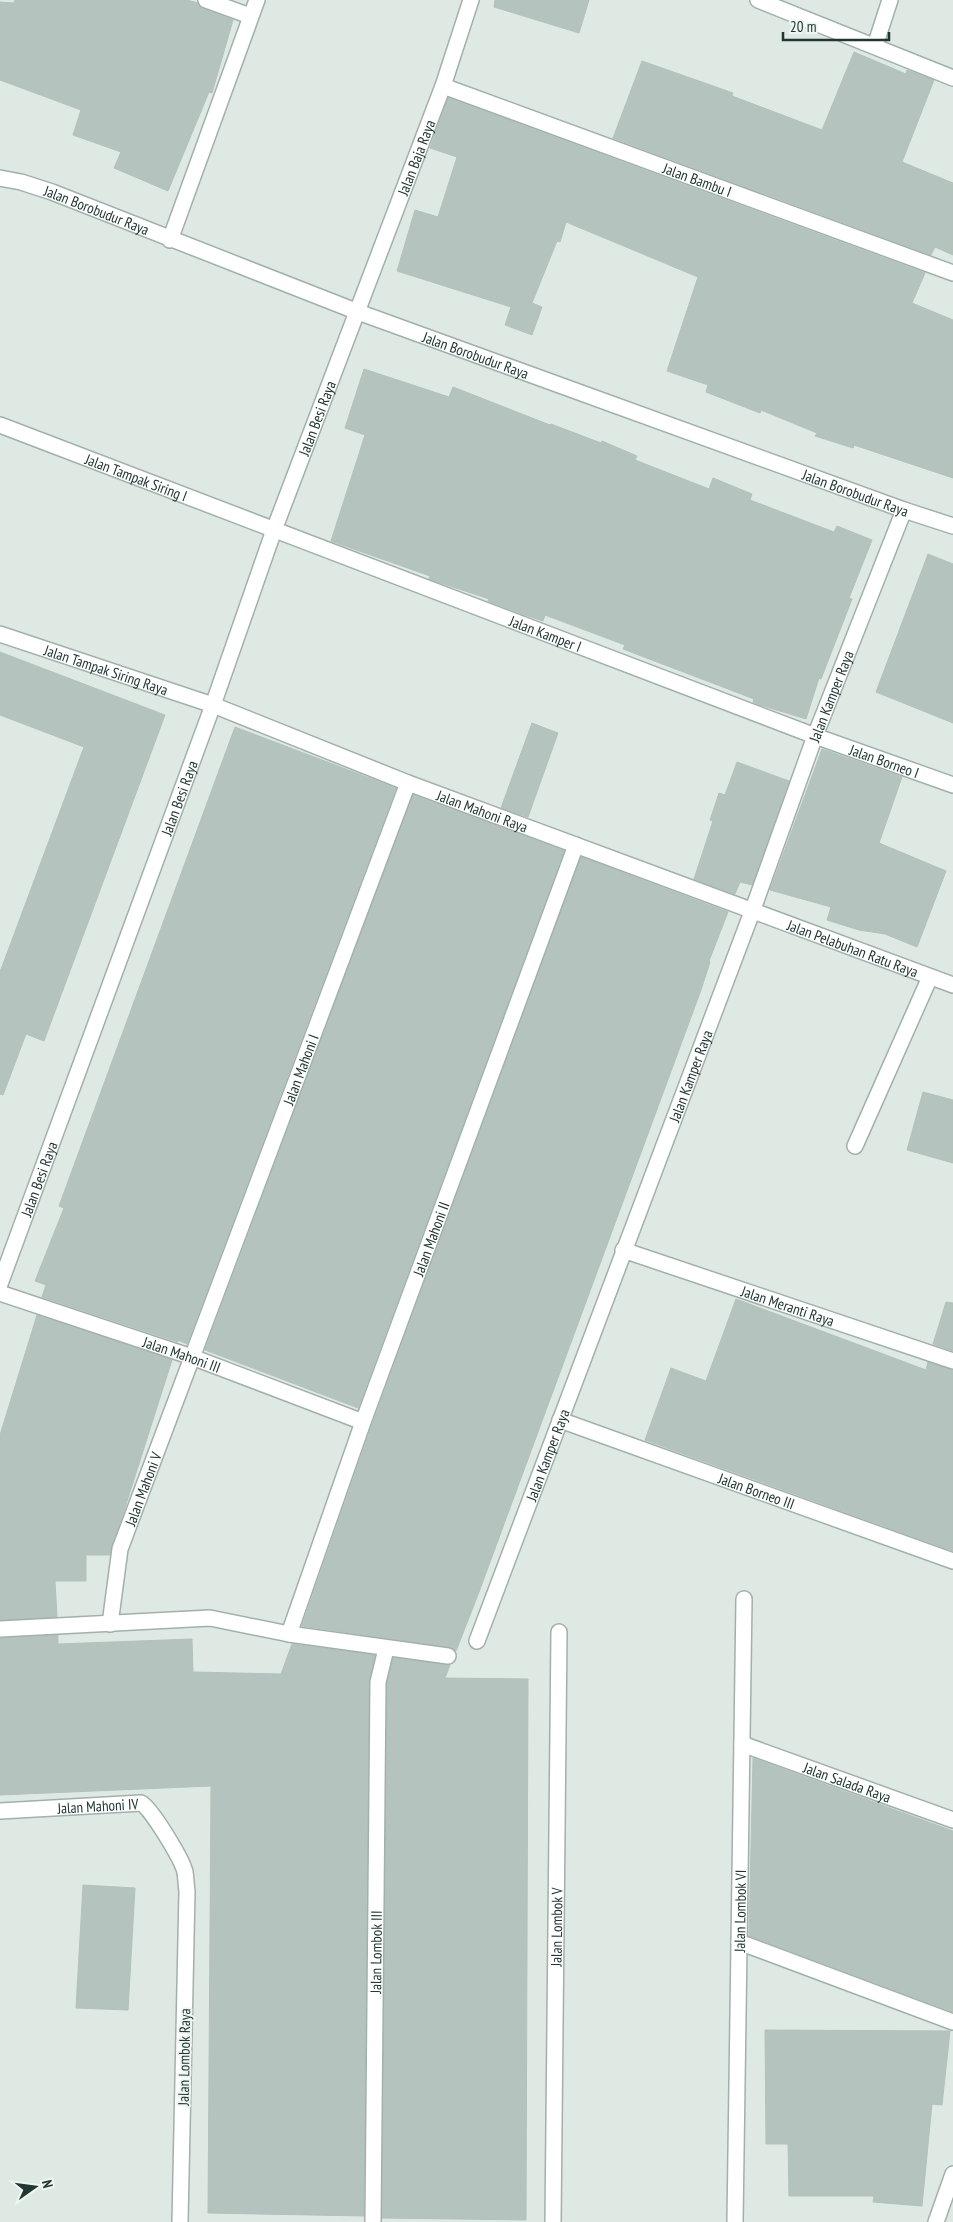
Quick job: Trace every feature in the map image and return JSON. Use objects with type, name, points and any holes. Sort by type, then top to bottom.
[{"type":"street","points":[[206,0],[250,16]]},
{"type":"street","points":[[170,240],[257,0]]},
{"type":"street","name":"Jalan Baja Raya","points":[[358,312],[443,86],[471,0]]},
{"type":"street","points":[[758,0],[953,78]]},
{"type":"street","points":[[875,46],[890,0]]},
{"type":"street","name":"Jalan Bambu I","points":[[443,86],[953,273]]},
{"type":"street","name":"Jalan Borobudur Raya","points":[[0,178],[21,182],[52,192],[170,240],[358,312],[904,510],[953,526]]},
{"type":"street","name":"Jalan Besi Raya","points":[[0,1284],[213,705],[274,530],[358,312]]},
{"type":"street","name":"Jalan Tampak Siring I","points":[[0,425],[274,530]]},
{"type":"street","name":"Jalan Kamper Raya","points":[[477,1641],[752,912],[815,736],[904,510]]},
{"type":"street","name":"Jalan Kamper I","points":[[274,530],[815,736]]},
{"type":"street","name":"Jalan Tampak Siring Raya","points":[[0,634],[213,705]]},
{"type":"street","name":"Jalan Mahoni Raya","points":[[213,705],[408,783],[752,912]]},
{"type":"street","name":"Jalan Borneo I","points":[[815,736],[953,784]]},
{"type":"street","name":"Jalan Mahoni I","points":[[192,1358],[408,783]]},
{"type":"street","name":"Jalan Mahoni II","points":[[289,1634],[363,1422],[576,845]]},
{"type":"street","name":"Jalan Pelabuhan Ratu Raya","points":[[752,912],[953,985]]},
{"type":"street","points":[[855,1146],[930,976]]},
{"type":"street","name":"Jalan Meranti Raya","points":[[623,1250],[953,1361]]},
{"type":"street","name":"Jalan Mahoni III","points":[[0,1294],[192,1358],[363,1422]]},
{"type":"street","name":"Jalan Mahoni V","points":[[110,1624],[120,1549],[192,1358]]},
{"type":"street","name":"Jalan Borneo III","points":[[560,1420],[953,1560]]},
{"type":"street","name":"Jalan Lombok VI","points":[[735,2222],[744,1599]]},
{"type":"street","points":[[0,1629],[210,1618],[386,1652],[448,1656]]},
{"type":"street","name":"Jalan Lombok V","points":[[553,2222],[559,1632]]},
{"type":"street","name":"Jalan Lombok III","points":[[373,2222],[380,1677],[386,1652]]},
{"type":"street","name":"Jalan Salada Raya","points":[[742,1744],[953,1820]]},
{"type":"street","name":"Jalan Mahoni IV","points":[[0,1811],[137,1802],[146,1807],[172,1846],[185,1873],[187,1891]]},
{"type":"street","name":"Jalan Lombok Raya","points":[[180,2222],[187,1891]]},
{"type":"street","points":[[739,1942],[953,2022]]},
{"type":"street","points":[[936,2222],[953,2174]]},
{"type":"building","points":[[15,0],[187,0],[198,3],[203,9],[233,20],[212,93],[209,92],[168,191],[114,168],[121,152],[73,135],[81,110],[0,80],[0,2],[14,3]]},
{"type":"building","points":[[495,0],[589,0],[579,33],[494,7]]},
{"type":"building","points":[[854,52],[906,74],[907,70],[934,80],[902,162],[953,183],[953,255],[935,247],[931,255],[613,138],[642,61],[733,93],[732,96],[822,130]]},
{"type":"building","points":[[448,98],[925,273],[912,303],[953,320],[953,478],[854,445],[853,448],[815,436],[817,433],[761,410],[760,413],[706,392],[708,385],[667,371],[698,277],[566,222],[560,242],[557,241],[532,303],[542,307],[532,335],[505,325],[511,307],[397,271],[415,210],[438,217],[457,157],[430,148]]},
{"type":"building","points":[[364,369],[449,397],[453,387],[550,425],[601,443],[602,441],[637,456],[635,460],[709,489],[713,478],[752,494],[750,500],[834,532],[837,526],[872,540],[849,598],[852,599],[821,679],[819,678],[806,719],[757,704],[753,702],[754,699],[623,649],[625,645],[545,615],[543,621],[519,613],[488,601],[489,599],[429,579],[430,576],[331,541],[365,435],[345,428]]},
{"type":"building","points":[[928,554],[953,564],[953,723],[876,692]]},
{"type":"building","points":[[0,652],[165,715],[44,1041],[26,1034],[3,1095],[0,1094],[0,972],[84,747],[0,715]]},
{"type":"building","points":[[532,723],[558,733],[528,817],[501,808]]},
{"type":"building","points":[[235,727],[396,788],[187,1344],[42,1297],[46,1285],[35,1281],[64,1208],[59,1206]]},
{"type":"building","points":[[822,749],[902,777],[879,843],[946,871],[917,947],[885,934],[859,930],[827,920],[831,907],[770,890]]},
{"type":"building","points":[[737,762],[789,781],[752,885],[740,882],[735,894],[694,879],[713,821],[710,820],[719,793],[725,795]]},
{"type":"building","points":[[413,795],[564,851],[358,1408],[205,1350]]},
{"type":"building","points":[[581,857],[728,912],[709,961],[701,990],[456,1651],[449,1647],[302,1626],[372,1425]]},
{"type":"building","points":[[923,1092],[953,1100],[953,1163],[907,1150]]},
{"type":"building","points":[[736,1299],[926,1370],[928,1362],[953,1370],[953,1551],[645,1440],[671,1368],[706,1381]]},
{"type":"building","points":[[946,1302],[953,1303],[953,1351],[933,1344]]},
{"type":"building","points":[[37,1315],[172,1360],[110,1555],[86,1555],[86,1581],[55,1581],[57,1617],[0,1620],[0,1435]]},
{"type":"building","points":[[58,1635],[58,1644],[192,1639],[193,1672],[281,1674],[292,1644],[375,1655],[369,1682],[364,2216],[208,2213],[211,1786],[0,1795],[0,1638]]},
{"type":"building","points":[[393,1658],[450,1665],[445,1678],[528,1679],[526,2220],[382,2218],[387,1683]]},
{"type":"building","points":[[753,1758],[953,1831],[953,2012],[749,1936]]},
{"type":"building","points":[[83,1885],[135,1888],[128,2010],[76,2008]]},
{"type":"building","points":[[765,2030],[950,2031],[942,2105],[932,2104],[922,2206],[873,2202],[874,2196],[789,2196],[788,2144],[766,2144]]}]
